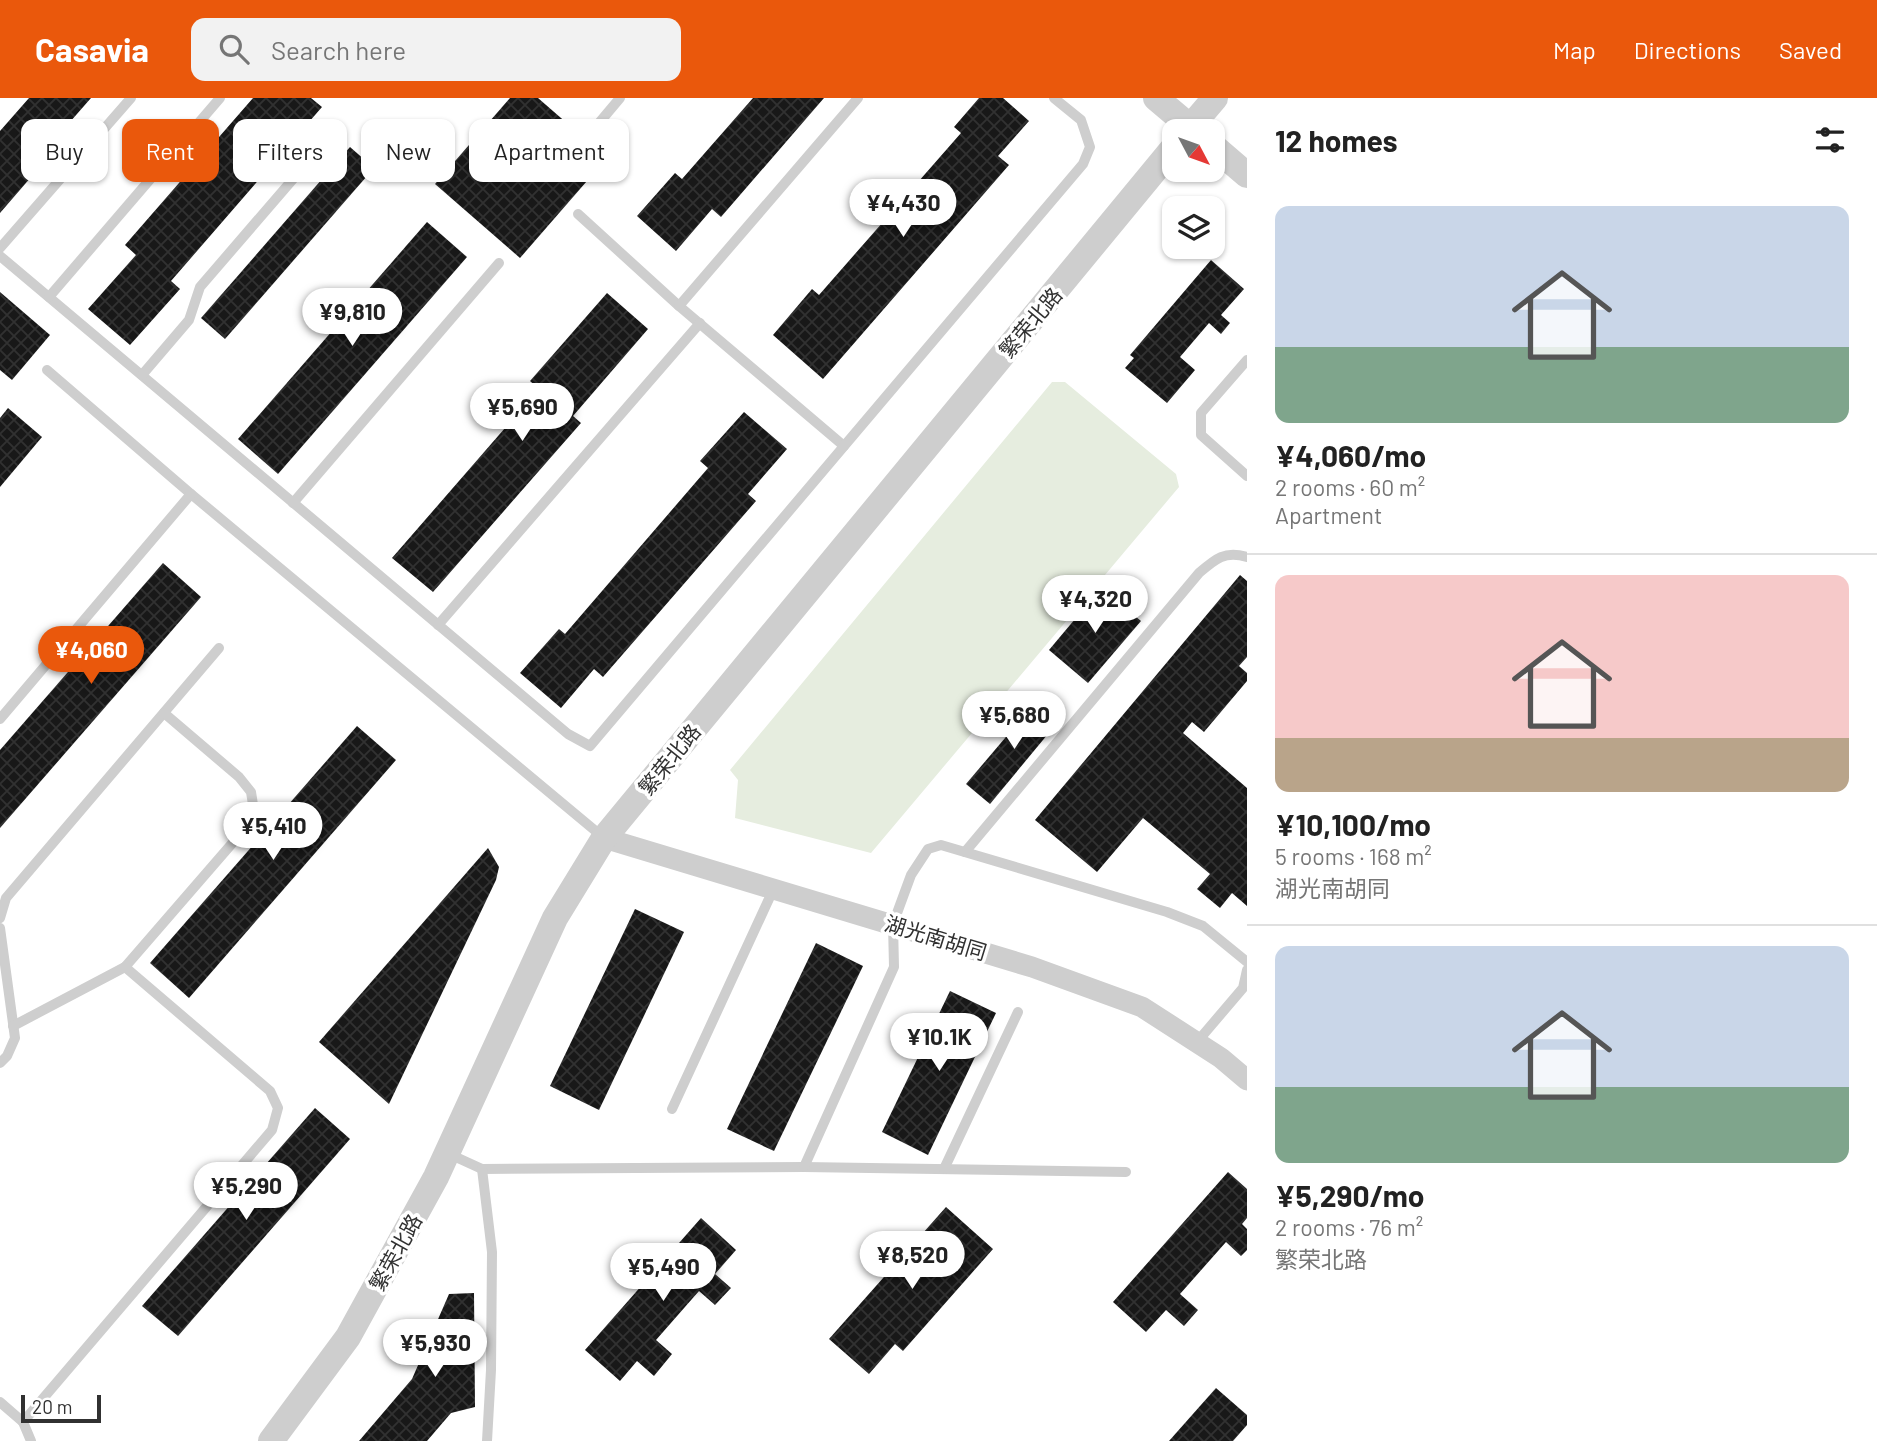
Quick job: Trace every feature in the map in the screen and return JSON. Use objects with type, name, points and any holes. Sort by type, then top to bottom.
[{"type":"street","points":[[1156,98],[1174,119]]},
{"type":"street","name":"繁荣北路","points":[[1199,119],[1215,98]]},
{"type":"street","points":[[1225,156],[1247,175]]},
{"type":"street","name":"繁荣北路","points":[[271,1441],[348,1337],[447,1153],[555,918],[604,838],[1162,164]]},
{"type":"street","name":"湖光南胡同","points":[[604,838],[1032,967],[1142,1007],[1221,1058],[1247,1080]]},
{"type":"lane","points":[[0,248],[131,98]]},
{"type":"lane","points":[[49,297],[220,98]]},
{"type":"lane","points":[[602,119],[620,98]]},
{"type":"lane","points":[[680,306],[858,98]]},
{"type":"lane","points":[[0,256],[568,734],[590,747],[1083,163],[1090,147],[1081,120],[1054,98]]},
{"type":"lane","points":[[142,375],[189,320],[200,287],[290,182]]},
{"type":"lane","points":[[578,214],[680,306],[844,446]]},
{"type":"lane","points":[[293,503],[499,263]]},
{"type":"lane","points":[[438,625],[700,323]]},
{"type":"lane","points":[[1247,360],[1201,412],[1200,435],[1247,477]]},
{"type":"lane","points":[[47,370],[191,494],[604,838]]},
{"type":"lane","points":[[0,719],[191,494]]},
{"type":"lane","points":[[965,852],[1199,573],[1217,557],[1247,557]]},
{"type":"lane","points":[[0,918],[6,898],[219,649]]},
{"type":"lane","points":[[13,1026],[125,967],[242,832],[254,811],[251,792],[239,777],[164,713]]},
{"type":"lane","points":[[804,1167],[894,967],[893,924],[911,875],[928,849],[942,845],[1167,912],[1203,926],[1247,962]]},
{"type":"lane","points":[[672,1110],[774,888]]},
{"type":"lane","points":[[0,928],[15,1038],[7,1056],[0,1063]]},
{"type":"lane","points":[[23,1422],[272,1130],[278,1108],[270,1091],[125,967]]},
{"type":"lane","points":[[1197,1042],[1243,988],[1247,970]]},
{"type":"lane","points":[[944,1169],[1018,1012]]},
{"type":"lane","points":[[447,1153],[482,1169],[804,1167],[1126,1172]]},
{"type":"lane","points":[[482,1169],[492,1252],[488,1441]]},
{"type":"lane","points":[[0,1402],[23,1422],[31,1441]]},
{"type":"shaded area","points":[[1052,382],[1065,382],[1176,474],[1179,487],[871,853],[735,818],[738,780],[730,770]]},
{"type":"building","points":[[29,98],[91,98],[73,119],[21,119],[21,182],[27,182],[0,213],[0,131]]},
{"type":"building","points":[[253,98],[311,98],[322,107],[312,119],[235,119]]},
{"type":"building","points":[[510,98],[538,98],[562,119],[492,119]]},
{"type":"building","points":[[753,98],[824,98],[721,217],[712,209],[676,251],[637,216],[675,173],[682,179]]},
{"type":"building","points":[[979,98],[1003,98],[1029,121],[998,156],[1009,165],[823,379],[773,335],[812,289],[819,295],[961,133],[954,127]]},
{"type":"building","points":[[233,121],[233,182],[257,182],[171,281],[180,289],[130,345],[88,309],[136,255],[125,245],[180,182],[219,182],[219,137]]},
{"type":"building","points":[[469,145],[469,182],[586,182],[520,258],[435,184],[455,182],[455,161]]},
{"type":"building","points":[[350,147],[361,157],[362,182],[225,339],[201,318],[320,182],[347,182],[347,150]]},
{"type":"building","points":[[427,222],[467,257],[278,474],[238,439]]},
{"type":"building","points":[[1211,260],[1244,289],[1221,315],[1230,323],[1221,334],[1209,323],[1180,357],[1195,370],[1167,403],[1125,368],[1134,358],[1130,355]]},
{"type":"building","points":[[0,292],[50,335],[12,380],[0,370]]},
{"type":"building","points":[[607,293],[648,329],[573,416],[581,423],[433,592],[392,558],[539,389],[530,381]]},
{"type":"building","points":[[8,408],[42,437],[0,487],[0,418]]},
{"type":"building","points":[[744,412],[787,449],[748,494],[756,501],[603,677],[594,669],[561,708],[520,673],[559,629],[565,634],[708,468],[700,461]]},
{"type":"building","points":[[163,563],[201,597],[0,828],[0,750]]},
{"type":"building","points":[[1240,575],[1247,581],[1247,657],[1239,666],[1247,673],[1247,681],[1204,732],[1192,722],[1183,733],[1247,788],[1247,906],[1232,893],[1220,908],[1197,889],[1210,874],[1143,818],[1097,872],[1035,820]]},
{"type":"building","points":[[1101,588],[1141,621],[1088,683],[1049,650]]},
{"type":"building","points":[[1039,698],[1062,717],[990,804],[966,784]]},
{"type":"building","points":[[357,726],[396,760],[189,998],[150,963]]},
{"type":"building","points":[[488,848],[499,867],[496,880],[389,1104],[319,1042]]},
{"type":"building","points":[[635,909],[684,932],[599,1110],[550,1086]]},
{"type":"building","points":[[816,943],[863,966],[774,1151],[727,1129]]},
{"type":"building","points":[[950,991],[996,1013],[928,1155],[882,1132]]},
{"type":"building","points":[[315,1108],[350,1139],[178,1336],[142,1306]]},
{"type":"building","points":[[1228,1172],[1247,1189],[1247,1218],[1242,1224],[1247,1229],[1247,1250],[1241,1256],[1226,1242],[1180,1294],[1198,1310],[1184,1326],[1166,1310],[1146,1332],[1113,1302]]},
{"type":"building","points":[[946,1207],[993,1249],[903,1351],[895,1344],[869,1374],[829,1339]]},
{"type":"building","points":[[701,1218],[736,1250],[715,1274],[731,1288],[715,1305],[699,1291],[656,1340],[672,1354],[654,1376],[637,1361],[620,1381],[585,1350]]},
{"type":"building","points":[[474,1293],[475,1407],[451,1413],[427,1441],[359,1441],[412,1379],[449,1294]]},
{"type":"building","points":[[1216,1388],[1247,1415],[1247,1425],[1233,1441],[1169,1441]]}]
